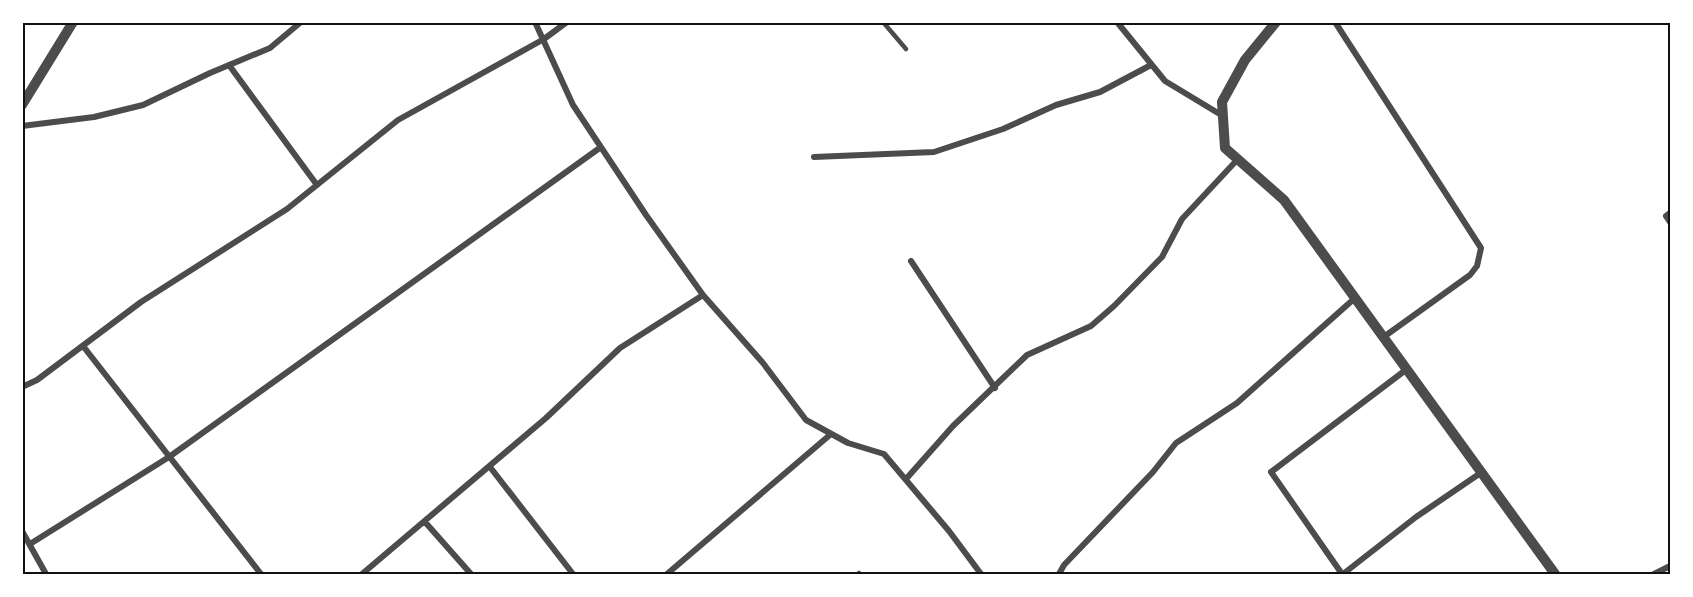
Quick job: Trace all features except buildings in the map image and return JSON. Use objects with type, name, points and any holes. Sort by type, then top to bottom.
[{"type":"street","points":[[22,105],[73,22]]},
{"type":"street","points":[[22,126],[94,117],[143,105],[270,48],[301,22]]},
{"type":"street","points":[[536,22],[573,105],[703,295],[763,363],[806,420],[848,443],[884,453],[981,574]]},
{"type":"street","points":[[22,387],[37,380],[141,303],[287,209],[398,120],[544,39],[567,22]]},
{"type":"street","points":[[1117,22],[1164,81],[1223,116]]},
{"type":"street","points":[[1276,22],[1245,60],[1222,102],[1225,148],[1284,200],[1385,336],[1555,574]]},
{"type":"street","points":[[1335,22],[1480,248],[1477,266],[1470,275],[1385,336]]},
{"type":"street","points":[[229,65],[317,185]]},
{"type":"street","points":[[814,157],[878,156],[944,150],[1003,129],[1056,105],[1100,92],[1151,65]]},
{"type":"street","points":[[30,544],[169,457],[601,147]]},
{"type":"street","points":[[906,479],[953,426],[1027,355],[1091,326],[1114,306],[1161,257],[1182,219],[1237,160]]},
{"type":"street","points":[[1671,213],[1666,216],[1671,222]]},
{"type":"street","points":[[911,261],[995,388]]},
{"type":"street","points":[[362,574],[490,467],[620,348],[703,295]]},
{"type":"street","points":[[1059,574],[1064,565],[1154,472],[1176,443],[1237,403],[1356,297]]},
{"type":"street","points":[[83,346],[261,574]]},
{"type":"street","points":[[1407,369],[1271,472],[1342,574],[1416,517],[1482,472]]},
{"type":"street","points":[[667,574],[831,434]]},
{"type":"street","points":[[490,467],[573,574]]},
{"type":"street","points":[[425,522],[471,574]]},
{"type":"street","points":[[22,531],[46,574]]},
{"type":"street","points":[[1654,574],[1671,566]]},
{"type":"lane","points":[[883,22],[906,49]]}]
